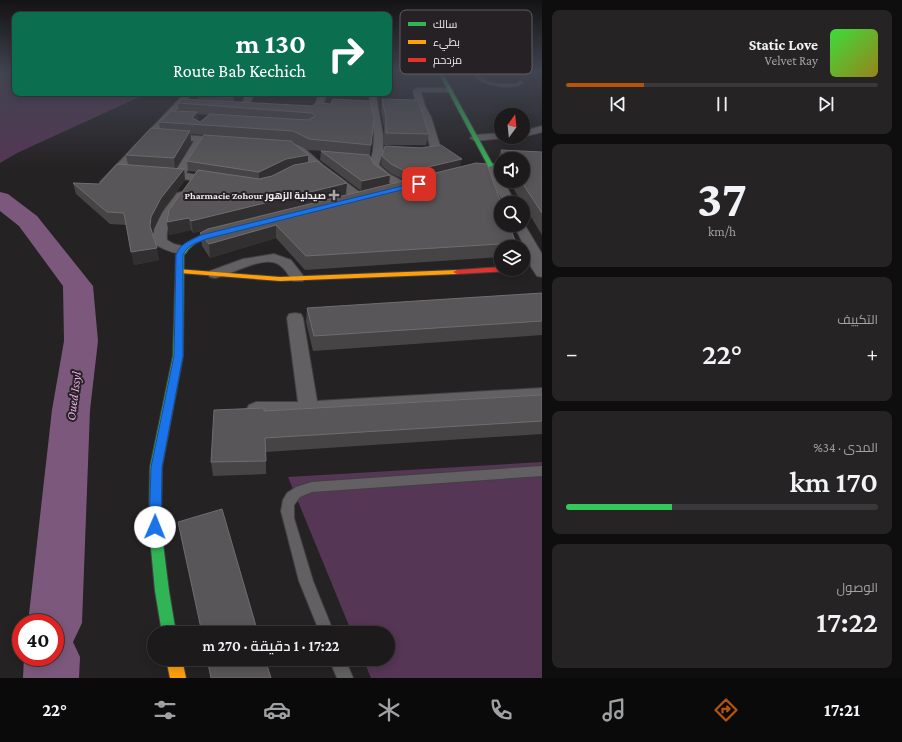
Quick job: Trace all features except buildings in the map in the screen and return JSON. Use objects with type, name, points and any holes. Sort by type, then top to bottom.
[{"type":"street","points":[[103,185],[179,104],[195,104]]},
{"type":"street","points":[[293,110],[316,110],[320,104]]},
{"type":"street","points":[[376,104],[378,149],[374,166],[378,171],[411,186]]},
{"type":"street","points":[[456,104],[506,196]]},
{"type":"street","points":[[406,106],[421,106],[427,117],[436,149],[408,151]]},
{"type":"street","points":[[167,116],[181,117]]},
{"type":"street","points":[[530,132],[542,129]]},
{"type":"street","points":[[150,135],[197,135],[236,141]]},
{"type":"street","points":[[179,175],[197,135]]},
{"type":"street","points":[[475,138],[494,137]]},
{"type":"street","points":[[279,144],[297,147],[304,154],[322,162],[365,198]]},
{"type":"street","points":[[378,149],[390,150]]},
{"type":"street","points":[[361,159],[375,160]]},
{"type":"street","points":[[302,170],[322,162]]},
{"type":"street","points":[[454,176],[490,165]]},
{"type":"street","points":[[116,171],[130,172]]},
{"type":"street","points":[[150,172],[224,182]]},
{"type":"street","points":[[181,250],[169,248],[161,242],[160,231],[194,178]]},
{"type":"street","points":[[392,191],[411,186]]},
{"type":"street","points":[[347,202],[365,198]]},
{"type":"street","points":[[168,626],[162,592],[155,527],[156,467],[178,356],[180,255],[181,250],[193,241],[241,228]]},
{"type":"street","points":[[524,232],[540,264],[530,266]]},
{"type":"street","points":[[215,274],[254,260],[274,258],[282,260],[298,278]]},
{"type":"street","points":[[180,271],[243,277],[298,278],[494,270]]},
{"type":"street","points":[[295,318],[309,409]]},
{"type":"street","points":[[256,410],[309,409],[542,395]]},
{"type":"street","points":[[175,666],[178,678]]},
{"type":"lane","points":[[324,626],[306,581],[288,518],[286,509],[293,494],[312,487],[542,470]]},
{"type":"lane","points":[[340,666],[345,678]]},
{"type":"shaded area","points":[[0,104],[125,104],[17,153],[0,163]]},
{"type":"shaded area","points":[[542,462],[542,678],[371,678],[366,666],[395,666],[395,626],[349,626],[288,477]]},
{"type":"waterway","name":"Oued Issyl","points":[[0,199],[28,221],[78,286],[81,341],[71,410],[56,614]]},
{"type":"waterway","name":"Oued Issyl","points":[[51,678],[52,666]]},
{"type":"traffic: fast","points":[[457,104],[490,165],[460,174]]},
{"type":"traffic: fast","points":[[168,626],[162,591],[155,527],[156,467],[178,356],[180,255],[184,249],[195,240],[208,235],[230,230]]},
{"type":"traffic: slow","points":[[180,271],[280,279],[457,272]]},
{"type":"traffic: slow","points":[[175,666],[178,678]]},
{"type":"traffic: jam","points":[[457,272],[494,270]]},
{"type":"place","name":"Pharmacie Zohour صيدلية الزهور","points":[[334,195]]},
{"type":"route","points":[[155,527],[156,467],[178,356],[181,250],[185,245],[203,237],[419,184]]}]
